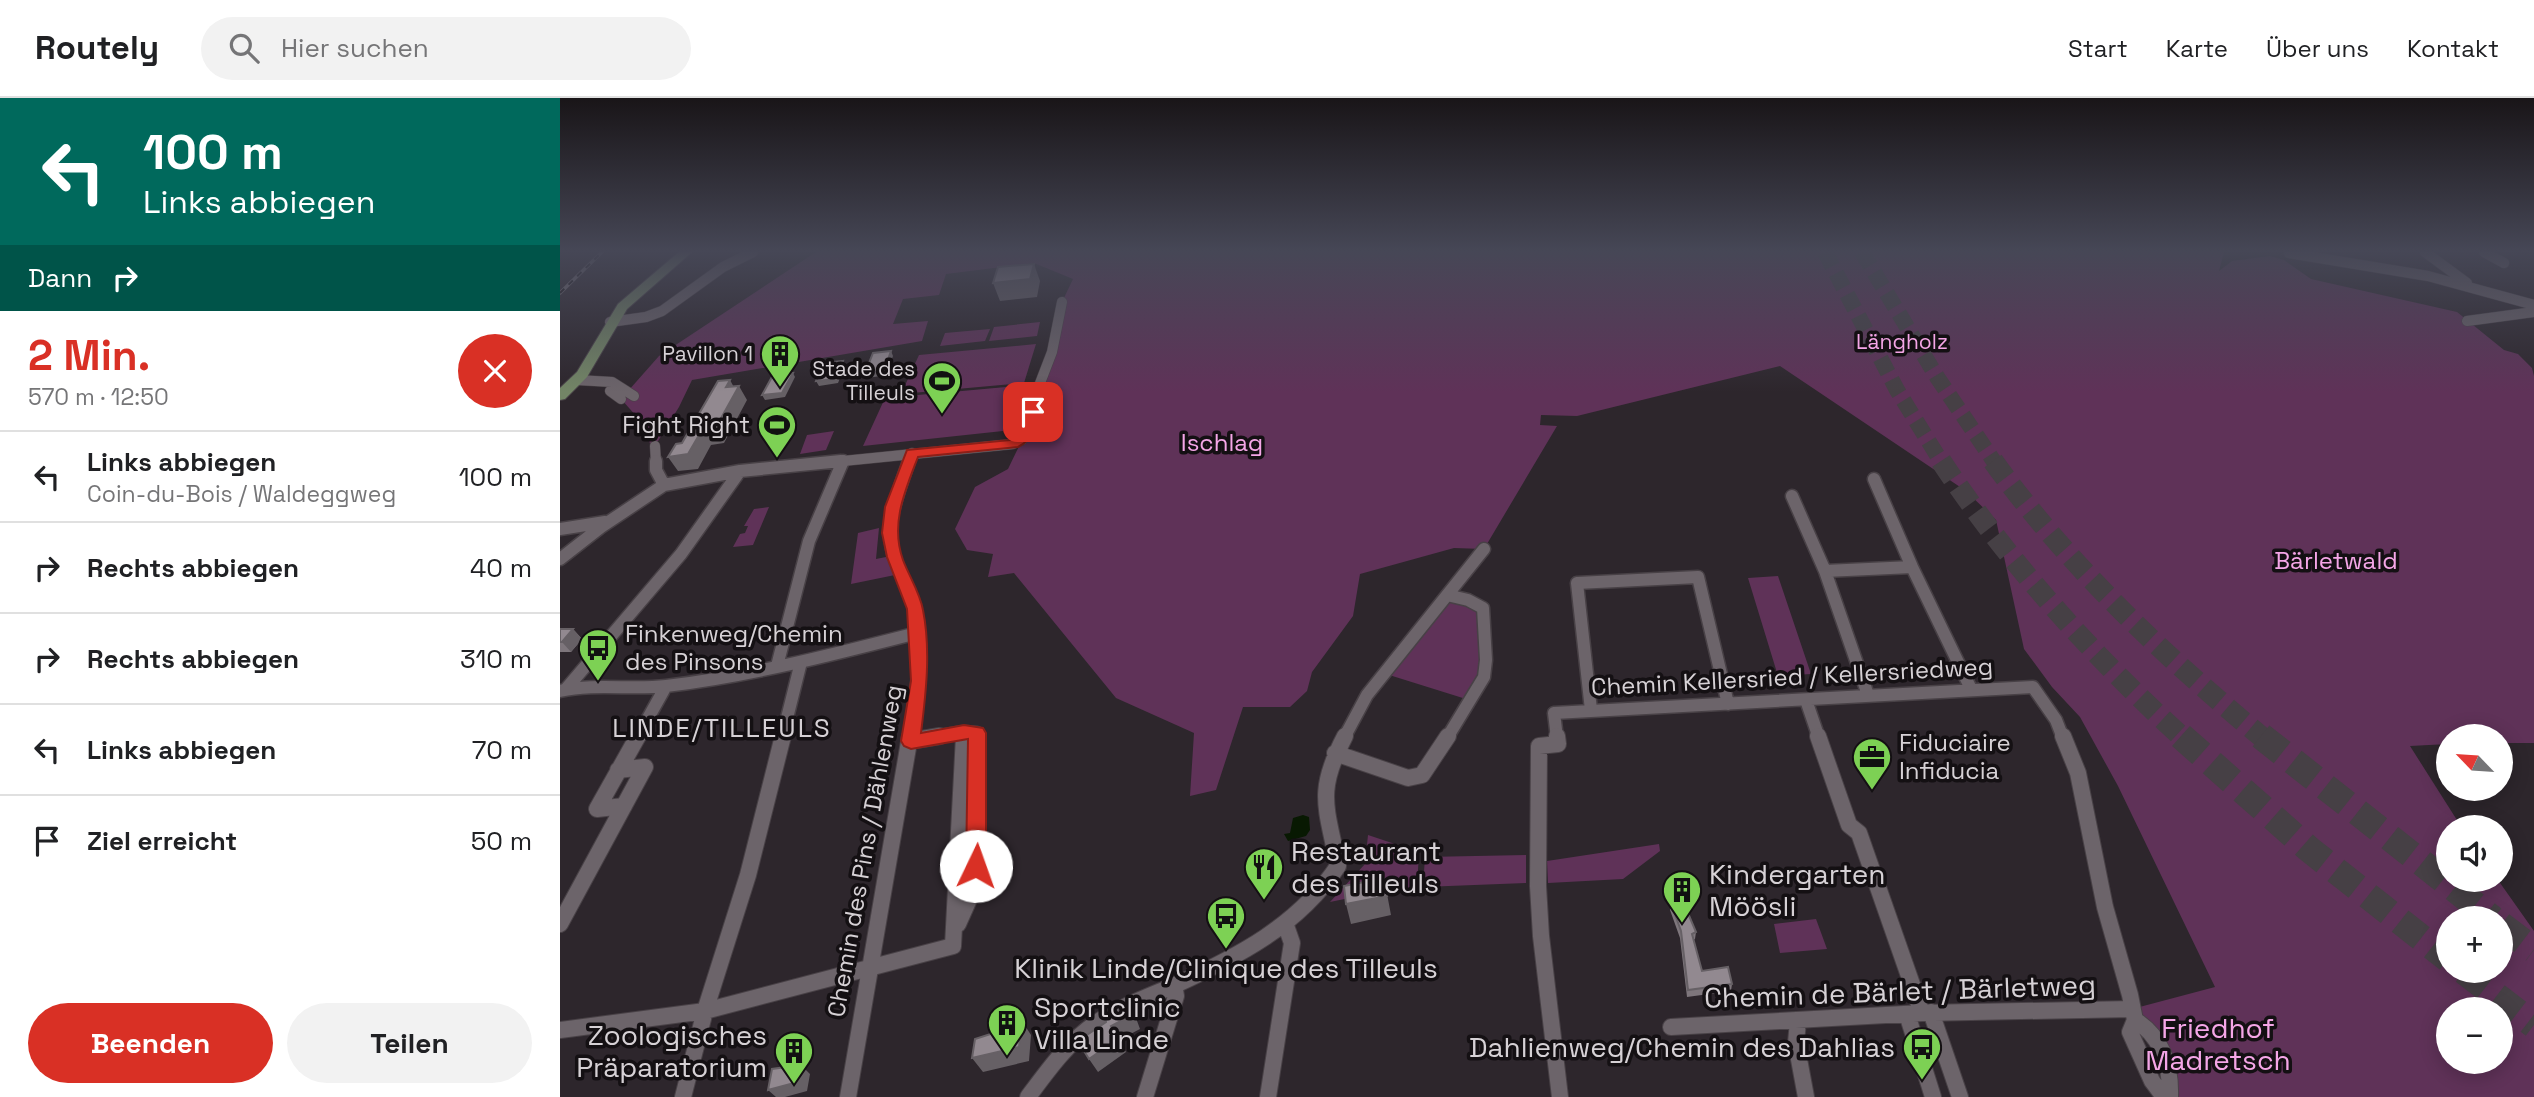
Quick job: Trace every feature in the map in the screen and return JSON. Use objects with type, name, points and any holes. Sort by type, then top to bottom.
[{"type":"main road","points":[[560,396],[576,380],[610,322],[630,299]]},
{"type":"street","points":[[610,322],[646,317],[662,311],[679,299]]},
{"type":"street","points":[[2511,299],[2534,305]]},
{"type":"street","points":[[560,559],[608,522],[664,485],[740,471],[1013,444],[1022,440],[1028,432],[1037,391],[1052,352],[1062,302]]},
{"type":"street","points":[[2467,321],[2534,312]]},
{"type":"street","points":[[576,380],[612,382],[634,396]]},
{"type":"street","points":[[610,391],[621,399]]},
{"type":"street","points":[[655,446],[656,470],[664,485]]},
{"type":"street","name":"Chemin des Pins / Dählenweg","points":[[848,1097],[911,741],[919,681],[911,595],[894,557],[889,533],[892,507],[912,453]]},
{"type":"street","points":[[777,666],[808,541],[843,460]]},
{"type":"street","points":[[562,692],[681,554],[740,471]]},
{"type":"street","points":[[1874,479],[1912,567],[1971,689]]},
{"type":"street","points":[[1792,496],[1825,571],[1868,695]]},
{"type":"street","points":[[560,529],[608,522]]},
{"type":"street","points":[[1028,1097],[1060,1056],[1096,1023],[1243,951],[1286,922],[1322,892],[1338,866],[1325,785],[1335,753],[1367,695],[1483,549]]},
{"type":"street","points":[[1825,571],[1912,567]]},
{"type":"street","points":[[1591,710],[1577,583],[1698,578],[1728,704]]},
{"type":"street","points":[[1335,753],[1408,778],[1422,775],[1432,763],[1484,677],[1486,660],[1483,608],[1468,600],[1447,595]]},
{"type":"street","points":[[562,692],[583,686],[666,686],[800,662],[916,633]]},
{"type":"street","points":[[683,1097],[705,1011],[748,875],[800,662]]},
{"type":"street","points":[[624,806],[597,809],[666,686]]},
{"type":"street","name":"Chemin Kellersried / Kellersriedweg","points":[[1560,1097],[1551,1040],[1538,886],[1539,746],[1558,744],[1554,713],[2033,687],[2056,720],[2078,773],[2093,854],[2133,1014]]},
{"type":"street","points":[[1806,700],[1849,825],[1859,833],[1920,1013],[1961,1097]]},
{"type":"street","points":[[560,1030],[705,1011],[953,946],[964,732],[911,741]]},
{"type":"street","points":[[560,924],[645,767],[618,771]]},
{"type":"street","points":[[1268,1097],[1292,943],[1286,922]]},
{"type":"street","points":[[1145,1097],[1176,996],[1174,985]]},
{"type":"street","points":[[1920,1013],[1933,1097]]},
{"type":"street","name":"Chemin de Bärlet / Bärletweg","points":[[1671,1027],[1920,1013],[2133,1014]]},
{"type":"street","points":[[2133,1014],[2130,1032],[2152,1081],[2164,1097]]},
{"type":"street","points":[[2133,1014],[2152,1032],[2171,1071],[2170,1097]]},
{"type":"street","points":[[1798,1021],[1796,1044],[1806,1097]]},
{"type":"green space","points":[[746,299],[906,299],[903,299],[893,324],[928,321],[922,341],[692,380],[655,446],[655,441],[650,444],[646,427],[621,399],[659,356]]},
{"type":"green space","points":[[1064,299],[2398,299],[2457,312],[2504,350],[2518,354],[2532,368],[2534,376],[2534,743],[2513,743],[2513,724],[2436,724],[2436,745],[2410,746],[2436,787],[2436,802],[2446,802],[2454,815],[2436,815],[2436,892],[2506,892],[2534,931],[2534,1097],[2170,1097],[2171,1071],[2132,1009],[2215,987],[2118,786],[2080,717],[2052,687],[2024,649],[1996,520],[1966,491],[1780,366],[1577,416],[1541,415],[1540,425],[1557,426],[1484,549],[1454,548],[1360,574],[1353,616],[1312,672],[1307,691],[1290,707],[1243,707],[1216,790],[1190,796],[1194,733],[1116,698],[1014,573],[988,577],[993,554],[967,550],[955,529],[975,487],[1008,469],[1022,440]]},
{"type":"green space","points":[[1040,322],[1037,336],[989,341],[994,327]]},
{"type":"green space","points":[[990,329],[985,341],[940,346],[945,333]]},
{"type":"green space","points":[[1036,344],[1024,383],[901,394],[919,355]]},
{"type":"green space","name":"Stade des Tilleuls","points":[[1017,386],[1003,431],[863,446],[885,398]]},
{"type":"green space","points":[[834,431],[826,450],[800,454],[807,435]]},
{"type":"green space","points":[[769,507],[753,545],[733,547],[740,534],[745,533],[748,526],[744,526],[754,509]]},
{"type":"green space","points":[[879,528],[876,559],[886,557],[895,575],[851,584],[858,533]]},
{"type":"green space","points":[[1778,576],[1811,674],[1778,676],[1748,578]]},
{"type":"green space","points":[[1455,600],[1478,611],[1480,666],[1466,699],[1386,674],[1445,603]]},
{"type":"green space","points":[[1368,835],[1419,852],[1417,888],[1393,889],[1330,902],[1365,864]]},
{"type":"green space","points":[[1659,844],[1660,851],[1623,879],[1548,883],[1547,861]]},
{"type":"green space","points":[[1526,855],[1526,883],[1423,887],[1425,857]]},
{"type":"green space","points":[[1816,919],[1827,949],[1780,953],[1774,924]]},
{"type":"shaded area","points":[[1303,815],[1309,817],[1310,830],[1306,836],[1288,841],[1284,834],[1290,833],[1293,818]]},
{"type":"building","points":[[891,351],[884,371],[865,373],[873,353]]},
{"type":"building","points":[[843,361],[836,379],[816,381],[824,363]]},
{"type":"building","points":[[793,373],[782,393],[762,395],[773,375]]},
{"type":"building","points":[[730,380],[726,387],[739,386],[715,429],[702,430],[688,454],[668,457],[676,444],[682,443],[718,381]]},
{"type":"building","points":[[560,629],[573,629],[562,642],[560,642]]},
{"type":"building","points":[[1384,878],[1387,896],[1346,904],[1344,886]]},
{"type":"building","points":[[1682,899],[1696,932],[1692,934],[1702,971],[1728,967],[1732,984],[1688,990],[1681,931],[1671,903]]},
{"type":"building","points":[[1128,1005],[1132,1015],[1111,1026],[1119,1038],[1089,1059],[1078,1041],[1106,1022],[1105,1017]]},
{"type":"building","points":[[1022,1021],[1019,1047],[972,1058],[975,1039],[1000,1031],[1001,1026]]},
{"type":"building","points":[[801,1065],[798,1082],[768,1090],[772,1069]]},
{"type":"tunnel","points":[[1849,299],[1897,390],[1942,463]]},
{"type":"tunnel","points":[[1890,299],[1937,377],[1995,463]]},
{"type":"tunnel","points":[[1941,461],[1994,535],[2053,607],[2183,738]]},
{"type":"tunnel","points":[[1993,461],[2053,537],[2119,608],[2190,675],[2263,738]]},
{"type":"tunnel","points":[[2181,736],[2310,850],[2436,950]]},
{"type":"tunnel","points":[[2261,736],[2477,906]]},
{"type":"tunnel","points":[[2513,934],[2534,950]]},
{"type":"tunnel","points":[[2480,983],[2534,1025]]},
{"type":"place","name":"Pavillon 1","points":[[780,388]]},
{"type":"place","name":"Stade des Tilleuls","points":[[942,415]]},
{"type":"place","name":"Fight Right","points":[[777,459]]},
{"type":"place","name":"Finkenweg/Chemin des Pinsons","points":[[598,682]]},
{"type":"place","name":"Fiduciaire Infiducia","points":[[1872,791]]},
{"type":"place","name":"Restaurant des Tilleuls","points":[[1264,901]]},
{"type":"place","name":"Kindergarten Möösli","points":[[1682,924]]},
{"type":"place","name":"Klinik Linde/Clinique des Tilleuls","points":[[1226,950]]},
{"type":"place","name":"Sportclinic Villa Linde","points":[[1007,1057]]},
{"type":"place","name":"Dahlienweg/Chemin des Dahlias","points":[[1922,1081]]},
{"type":"place","name":"Zoologisches Präparatorium","points":[[794,1085]]},
{"type":"district","name":"LINDE/TILLEULS","points":[[722,728]]},
{"type":"route","points":[[976,866],[977,733],[964,732],[911,741],[919,681],[915,609],[894,557],[889,533],[892,507],[912,453],[1013,444],[1022,440],[1028,432],[1033,412]]},
{"type":"park label","name":"Längholz","points":[[1902,342]]},
{"type":"park label","name":"Ischlag","points":[[1222,443]]},
{"type":"park label","name":"Bärletwald","points":[[2336,561]]},
{"type":"park label","name":"Friedhof Madretsch","points":[[2218,1044]]}]
